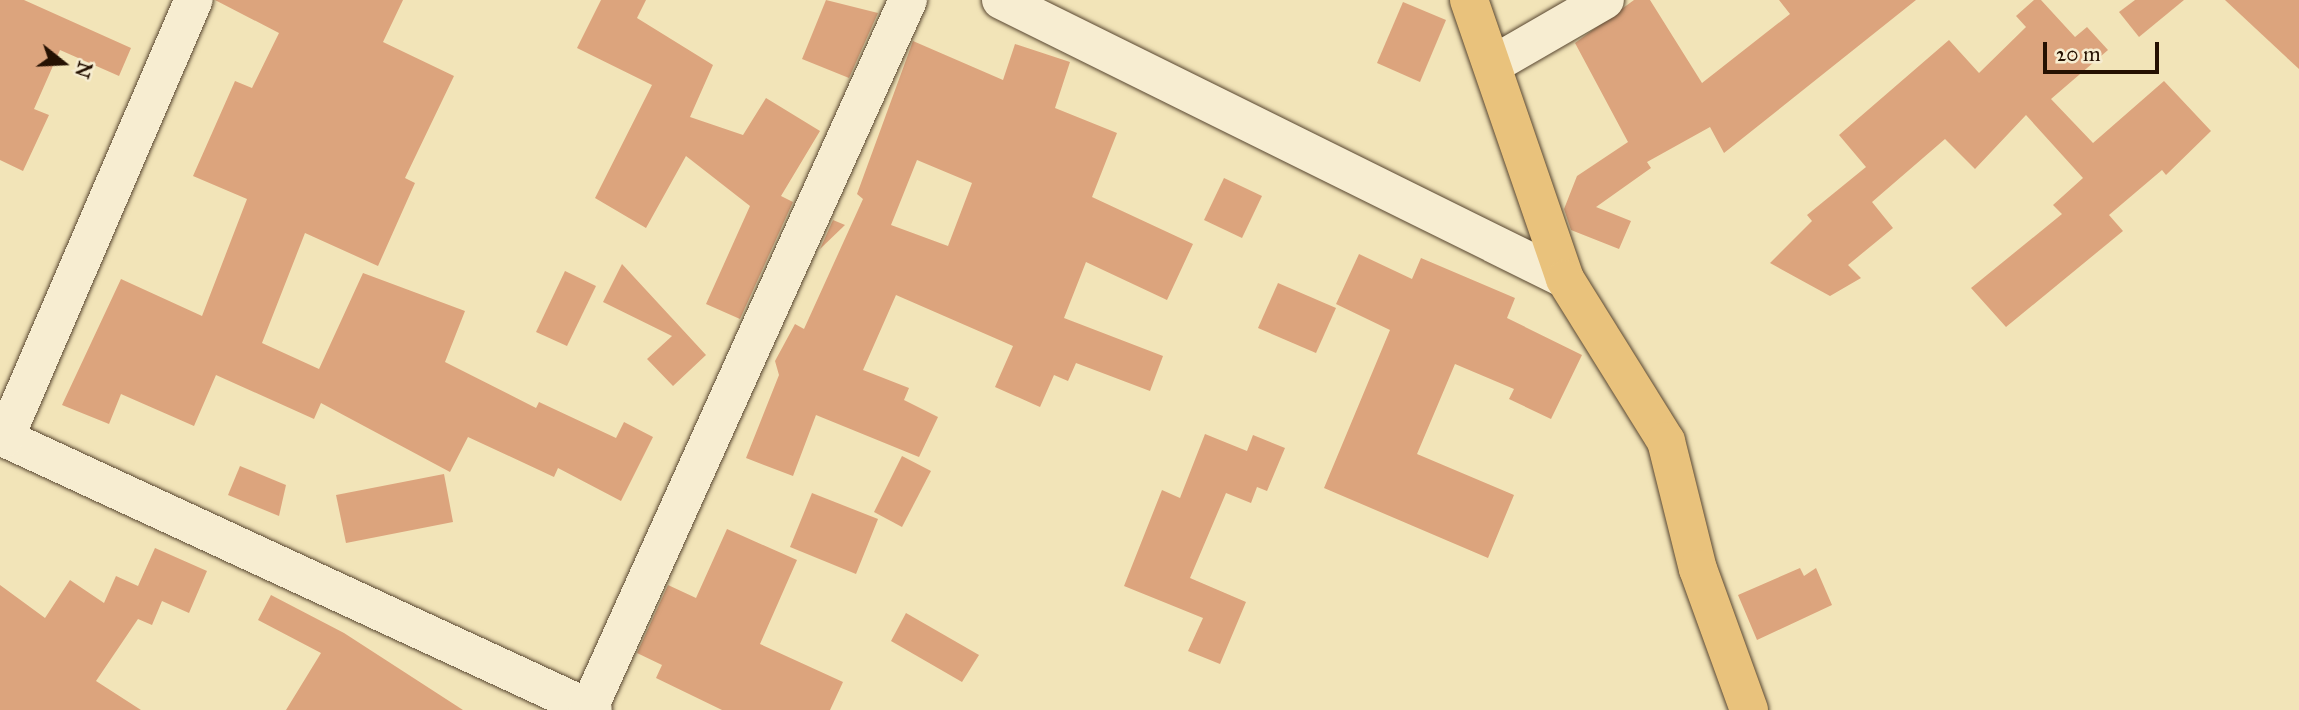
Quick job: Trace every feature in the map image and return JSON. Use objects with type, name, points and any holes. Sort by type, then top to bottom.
[{"type":"main road","points":[[1469,0],[1523,141],[1565,279],[1666,441],[1698,569],[1749,710]]},
{"type":"street","points":[[194,0],[3,437],[590,709],[908,0]]},
{"type":"street","points":[[1001,0],[1565,279]]},
{"type":"street","points":[[1494,64],[1605,0]]},
{"type":"building","points":[[0,0],[24,0],[131,48],[119,76],[60,50],[34,109],[49,115],[23,171],[0,160]]},
{"type":"building","points":[[215,0],[403,0],[383,42],[454,76],[405,178],[415,183],[378,266],[305,233],[262,343],[319,369],[363,273],[465,311],[445,362],[536,408],[539,402],[616,438],[624,422],[653,437],[621,501],[558,468],[554,477],[468,437],[450,472],[321,403],[314,419],[216,375],[194,426],[121,394],[109,424],[62,405],[121,279],[202,316],[247,199],[193,176],[235,81],[252,88],[279,33]]},
{"type":"building","points":[[601,0],[646,0],[637,18],[713,65],[690,117],[743,135],[766,98],[820,131],[781,196],[793,202],[740,319],[706,304],[750,206],[686,156],[646,228],[595,198],[652,85],[577,48]]},
{"type":"building","points":[[826,0],[878,13],[849,78],[802,59]]},
{"type":"building","points":[[1634,0],[1650,0],[1702,83],[1790,14],[1779,0],[1916,0],[1724,153],[1710,127],[1647,162],[1651,168],[1596,207],[1631,221],[1619,249],[1571,230],[1564,209],[1577,176],[1628,142],[1575,43]]},
{"type":"building","points":[[2034,0],[2041,0],[2075,37],[2087,27],[2108,50],[2051,99],[2093,143],[2164,81],[2211,131],[2166,175],[2162,170],[2109,215],[2123,231],[2006,327],[1971,288],[2062,214],[2053,205],[2083,178],[2026,115],[1975,169],[1945,139],[1872,202],[1893,228],[1848,265],[1861,278],[1830,296],[1770,263],[1812,221],[1807,215],[1866,167],[1839,135],[1949,40],[1979,73],[2026,27],[2016,16]]},
{"type":"building","points":[[2135,0],[2184,0],[2139,37],[2119,12]]},
{"type":"building","points":[[2225,0],[2299,0],[2299,69]]},
{"type":"building","points":[[1403,2],[1446,20],[1420,82],[1377,63]]},
{"type":"building","points":[[913,41],[1003,80],[1015,44],[1070,62],[1055,108],[1117,133],[1092,197],[1193,244],[1167,300],[1086,262],[1064,318],[1163,356],[1150,391],[1076,363],[1068,381],[1054,375],[1040,407],[995,387],[1013,346],[896,295],[863,370],[909,388],[904,400],[938,417],[919,457],[816,415],[793,476],[746,458],[779,375],[775,361],[795,324],[804,329],[863,199],[857,194]],"holes":[[[917,160],[972,183],[948,246],[891,225]]]},
{"type":"building","points":[[1224,178],[1262,196],[1242,238],[1204,220]]},
{"type":"building","points":[[833,220],[845,225],[820,249]]},
{"type":"building","points":[[1359,254],[1412,279],[1421,258],[1515,298],[1507,318],[1582,355],[1551,419],[1509,399],[1514,389],[1455,364],[1417,454],[1514,495],[1488,558],[1324,488],[1390,330],[1336,304]]},
{"type":"building","points":[[622,264],[706,355],[673,386],[647,359],[672,336],[603,302]]},
{"type":"building","points":[[565,271],[596,286],[567,346],[536,332]]},
{"type":"building","points":[[1278,283],[1336,308],[1316,353],[1258,328]]},
{"type":"building","points":[[1205,434],[1247,451],[1253,435],[1285,448],[1267,491],[1257,487],[1251,503],[1226,493],[1190,578],[1246,602],[1220,664],[1188,651],[1203,618],[1124,586],[1162,490],[1180,498]]},
{"type":"building","points":[[902,456],[931,471],[902,527],[874,512]]},
{"type":"building","points":[[240,466],[286,485],[279,516],[228,495]]},
{"type":"building","points":[[444,474],[453,522],[346,543],[336,495]]},
{"type":"building","points":[[812,493],[878,519],[856,574],[790,547]]},
{"type":"building","points":[[727,529],[797,560],[760,644],[843,682],[830,710],[722,710],[656,678],[662,665],[637,653],[668,585],[696,598]]},
{"type":"building","points":[[155,548],[207,571],[189,613],[162,601],[152,625],[138,619],[96,681],[141,710],[0,710],[0,585],[45,618],[70,580],[104,603],[116,576],[138,586]]},
{"type":"building","points":[[1800,568],[1804,576],[1816,568],[1832,605],[1757,640],[1738,595]]},
{"type":"building","points":[[271,595],[344,633],[463,710],[286,710],[321,653],[258,620]]},
{"type":"building","points":[[906,613],[979,655],[962,682],[891,641]]}]
